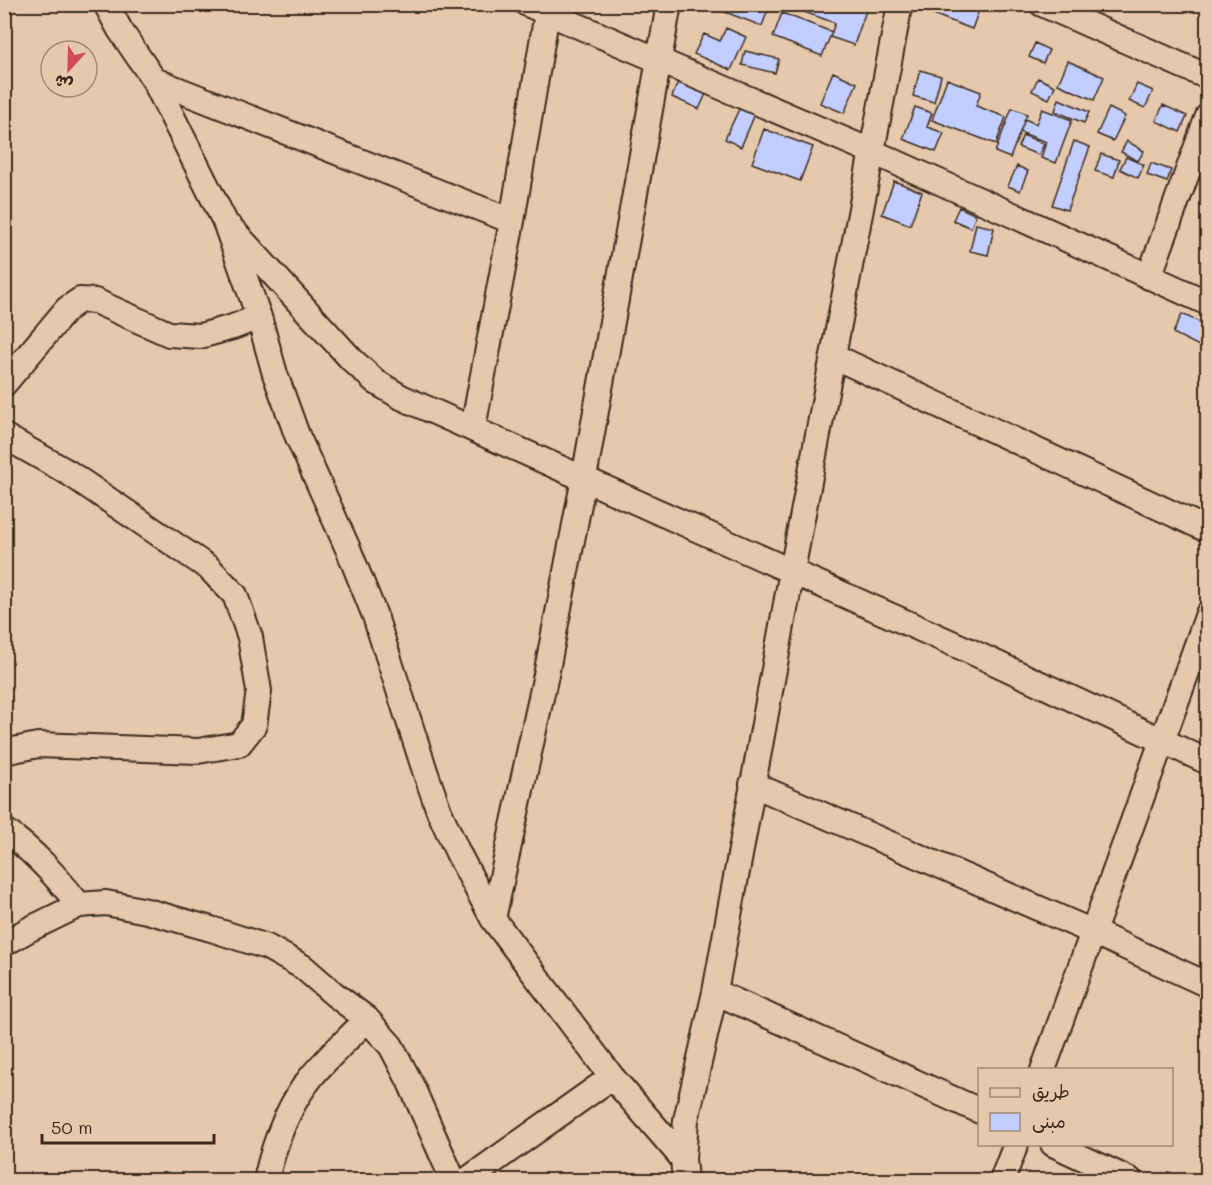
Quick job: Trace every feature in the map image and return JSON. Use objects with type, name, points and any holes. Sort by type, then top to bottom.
[{"type":"street","points":[[106,4],[120,30],[154,80],[225,222],[297,435],[349,551],[375,616],[439,811],[493,919],[684,1170]]},
{"type":"street","points":[[493,919],[547,670],[669,4]]},
{"type":"street","points":[[684,1170],[686,1120],[715,992],[752,784],[900,4]]},
{"type":"street","points":[[1041,4],[1208,77]]},
{"type":"street","points":[[473,428],[512,221],[537,9],[873,152],[1208,303]]},
{"type":"street","points":[[154,80],[512,221]]},
{"type":"street","points":[[1149,277],[1208,116]]},
{"type":"street","points":[[225,222],[352,360],[376,382],[401,397],[972,652],[1208,762]]},
{"type":"street","points":[[4,384],[67,309],[80,300],[95,301],[169,334],[200,336],[258,317]]},
{"type":"street","points":[[833,356],[1208,530]]},
{"type":"street","points":[[4,436],[69,473],[209,568],[235,595],[250,637],[259,691],[254,725],[239,744],[198,751],[38,745],[4,752]]},
{"type":"street","points":[[1044,1068],[1160,741],[1208,614]]},
{"type":"street","points":[[752,784],[1093,932],[1208,985]]},
{"type":"street","points":[[4,830],[19,840],[57,877],[79,905]]},
{"type":"street","points":[[4,944],[79,905],[106,903],[211,928],[267,947],[303,967],[367,1019],[391,1046],[409,1080],[453,1180]]},
{"type":"street","points":[[715,992],[978,1110]]},
{"type":"street","points":[[266,1180],[271,1157],[286,1121],[306,1085],[367,1019]]},
{"type":"street","points":[[467,1180],[612,1077]]},
{"type":"street","points":[[1002,1180],[1015,1146]]},
{"type":"street","points":[[1057,1146],[1130,1180]]},
{"type":"building","points":[[704,4],[770,4],[762,26]]},
{"type":"building","points":[[858,4],[867,8],[854,45],[830,37],[835,23],[785,5]]},
{"type":"building","points":[[933,4],[964,4],[979,10],[972,29],[930,13]]},
{"type":"building","points":[[782,13],[832,32],[822,56],[773,37]]},
{"type":"building","points":[[726,28],[746,37],[731,70],[694,54],[704,34],[720,41]]},
{"type":"building","points":[[1035,43],[1049,50],[1043,63],[1029,57]]},
{"type":"building","points":[[745,51],[779,59],[775,73],[742,65]]},
{"type":"building","points":[[1068,61],[1104,77],[1094,100],[1058,84]]},
{"type":"building","points":[[920,70],[941,76],[934,102],[913,96]]},
{"type":"building","points":[[833,72],[857,83],[844,113],[820,103]]},
{"type":"building","points":[[1038,78],[1055,86],[1049,99],[1032,91]]},
{"type":"building","points":[[947,79],[981,92],[976,106],[1006,117],[996,144],[932,120]]},
{"type":"building","points":[[678,82],[706,94],[699,109],[672,97]]},
{"type":"building","points":[[1137,84],[1153,91],[1145,108],[1129,101]]},
{"type":"building","points":[[1059,99],[1089,112],[1084,123],[1055,111]]},
{"type":"building","points":[[1163,105],[1187,116],[1180,132],[1156,121]]},
{"type":"building","points":[[740,107],[755,114],[741,147],[725,139]]},
{"type":"building","points":[[915,107],[932,113],[927,127],[944,133],[936,152],[903,139]]},
{"type":"building","points":[[1012,108],[1027,114],[1010,158],[995,152]]},
{"type":"building","points":[[1109,108],[1125,116],[1113,141],[1097,134]]},
{"type":"building","points":[[1042,109],[1072,120],[1056,163],[1041,158],[1046,142],[1020,132],[1025,119],[1036,124]]},
{"type":"building","points":[[764,129],[813,147],[800,181],[752,163]]},
{"type":"building","points":[[1023,135],[1044,144],[1039,155],[1018,147]]},
{"type":"building","points":[[1074,141],[1090,147],[1067,210],[1052,205]]},
{"type":"building","points":[[1127,141],[1144,151],[1138,161],[1121,152]]},
{"type":"building","points":[[1101,154],[1119,160],[1114,177],[1095,171]]},
{"type":"building","points":[[1126,157],[1144,165],[1138,178],[1120,169]]},
{"type":"building","points":[[1151,163],[1171,170],[1167,182],[1147,175]]},
{"type":"building","points":[[1017,166],[1028,171],[1020,191],[1008,186]]},
{"type":"building","points":[[894,181],[922,192],[910,225],[882,214]]},
{"type":"building","points":[[959,207],[976,215],[971,228],[953,220]]},
{"type":"building","points":[[976,224],[994,228],[988,255],[970,251]]},
{"type":"building","points":[[1182,314],[1208,326],[1199,346],[1173,333]]}]
